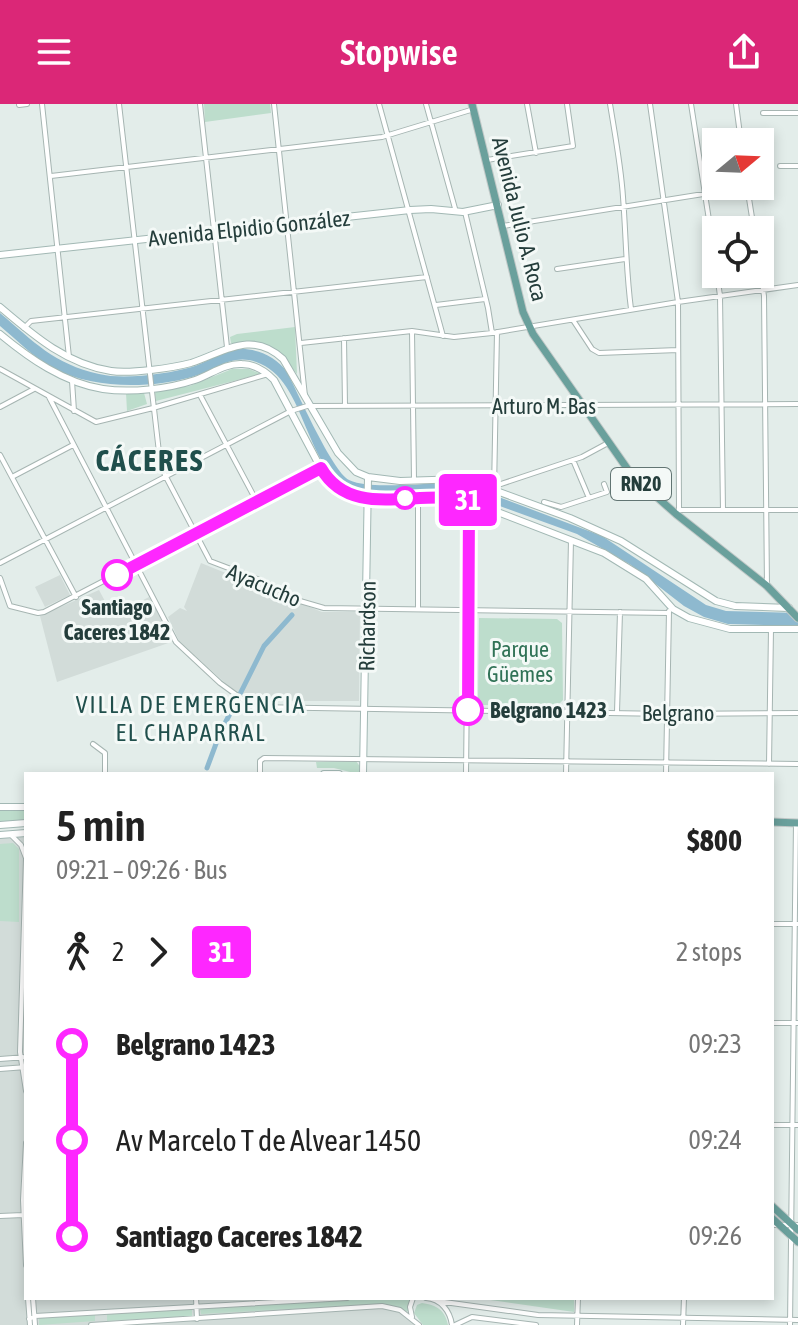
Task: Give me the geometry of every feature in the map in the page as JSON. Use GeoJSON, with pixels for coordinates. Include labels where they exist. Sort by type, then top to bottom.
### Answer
{"type":"FeatureCollection","features":[{"type":"Feature","properties":{"kind":"main road","name":"Avenida Julio A. Roca"},"geometry":{"type":"LineString","coordinates":[[473,107],[529,326],[631,474],[794,608],[798,618]]}},
{"type":"Feature","properties":{"kind":"main road","name":"Avenida Elpidio González"},"geometry":{"type":"LineString","coordinates":[[0,255],[410,210],[465,212],[498,205]]}},
{"type":"Feature","properties":{"kind":"main road"},"geometry":{"type":"LineString","coordinates":[[0,307],[24,328],[70,359],[110,371],[149,370],[190,363],[227,347],[251,345],[271,349],[283,359],[344,461],[368,480],[464,479],[494,488],[613,536],[716,601],[735,606],[794,608]]}},
{"type":"Feature","properties":{"kind":"main road"},"geometry":{"type":"LineString","coordinates":[[0,334],[39,365],[102,389],[189,382],[233,364],[251,365],[268,374],[279,387],[294,410],[321,468],[342,492],[368,496],[452,497],[469,501],[604,553],[646,579],[669,605],[689,618],[725,628],[798,629]]}},
{"type":"Feature","properties":{"kind":"main road","name":"Richardson"},"geometry":{"type":"LineString","coordinates":[[363,772],[368,480]]}},
{"type":"Feature","properties":{"kind":"main road"},"geometry":{"type":"LineString","coordinates":[[0,807],[24,807]]}},
{"type":"Feature","properties":{"kind":"main road"},"geometry":{"type":"LineString","coordinates":[[774,822],[797,823]]}},
{"type":"Feature","properties":{"kind":"main road"},"geometry":{"type":"LineString","coordinates":[[0,825],[24,823]]}},
{"type":"Feature","properties":{"kind":"main road"},"geometry":{"type":"LineString","coordinates":[[0,835],[24,833]]}},
{"type":"Feature","properties":{"kind":"main road"},"geometry":{"type":"LineString","coordinates":[[774,1208],[796,1232]]}},
{"type":"Feature","properties":{"kind":"main road"},"geometry":{"type":"LineString","coordinates":[[776,1225],[796,1232]]}},
{"type":"Feature","properties":{"kind":"street"},"geometry":{"type":"LineString","coordinates":[[19,105],[27,104]]}},
{"type":"Feature","properties":{"kind":"street"},"geometry":{"type":"LineString","coordinates":[[42,104],[70,359]]}},
{"type":"Feature","properties":{"kind":"street","name":"Ayacucho"},"geometry":{"type":"LineString","coordinates":[[119,104],[158,449],[165,475],[213,563],[265,582],[300,601],[324,608],[669,613]]}},
{"type":"Feature","properties":{"kind":"street"},"geometry":{"type":"LineString","coordinates":[[200,104],[227,347]]}},
{"type":"Feature","properties":{"kind":"street"},"geometry":{"type":"LineString","coordinates":[[274,104],[308,403]]}},
{"type":"Feature","properties":{"kind":"street"},"geometry":{"type":"LineString","coordinates":[[379,104],[443,336]]}},
{"type":"Feature","properties":{"kind":"street"},"geometry":{"type":"LineString","coordinates":[[426,104],[456,212]]}},
{"type":"Feature","properties":{"kind":"street"},"geometry":{"type":"LineString","coordinates":[[527,104],[536,153]]}},
{"type":"Feature","properties":{"kind":"street"},"geometry":{"type":"LineString","coordinates":[[487,160],[573,146],[567,104]]}},
{"type":"Feature","properties":{"kind":"street"},"geometry":{"type":"LineString","coordinates":[[610,104],[624,206],[625,259],[631,309]]}},
{"type":"Feature","properties":{"kind":"street"},"geometry":{"type":"LineString","coordinates":[[650,104],[678,302],[677,512],[798,510]]}},
{"type":"Feature","properties":{"kind":"street"},"geometry":{"type":"LineString","coordinates":[[691,104],[702,169]]}},
{"type":"Feature","properties":{"kind":"street"},"geometry":{"type":"LineString","coordinates":[[736,104],[739,128]]}},
{"type":"Feature","properties":{"kind":"street"},"geometry":{"type":"LineString","coordinates":[[51,176],[389,136],[473,107]]}},
{"type":"Feature","properties":{"kind":"street"},"geometry":{"type":"LineString","coordinates":[[763,113],[798,113]]}},
{"type":"Feature","properties":{"kind":"street"},"geometry":{"type":"LineString","coordinates":[[780,166],[798,166]]}},
{"type":"Feature","properties":{"kind":"street"},"geometry":{"type":"LineString","coordinates":[[503,226],[702,194]]}},
{"type":"Feature","properties":{"kind":"street"},"geometry":{"type":"LineString","coordinates":[[465,212],[494,333],[494,488],[573,460],[608,443]]}},
{"type":"Feature","properties":{"kind":"street"},"geometry":{"type":"LineString","coordinates":[[557,269],[625,259]]}},
{"type":"Feature","properties":{"kind":"street"},"geometry":{"type":"LineString","coordinates":[[24,328],[31,321],[427,277]]}},
{"type":"Feature","properties":{"kind":"street"},"geometry":{"type":"LineString","coordinates":[[301,343],[412,331],[443,336],[494,333],[798,285]]}},
{"type":"Feature","properties":{"kind":"street"},"geometry":{"type":"LineString","coordinates":[[719,288],[723,510]]}},
{"type":"Feature","properties":{"kind":"street"},"geometry":{"type":"LineString","coordinates":[[763,290],[767,586]]}},
{"type":"Feature","properties":{"kind":"street"},"geometry":{"type":"LineString","coordinates":[[436,305],[486,299]]}},
{"type":"Feature","properties":{"kind":"street"},"geometry":{"type":"LineString","coordinates":[[572,320],[592,349],[599,353],[678,350]]}},
{"type":"Feature","properties":{"kind":"street"},"geometry":{"type":"LineString","coordinates":[[412,331],[414,480]]}},
{"type":"Feature","properties":{"kind":"street"},"geometry":{"type":"LineString","coordinates":[[344,338],[345,406]]}},
{"type":"Feature","properties":{"kind":"street"},"geometry":{"type":"LineString","coordinates":[[0,369],[96,422],[268,374]]}},
{"type":"Feature","properties":{"kind":"street"},"geometry":{"type":"LineString","coordinates":[[72,378],[74,411]]}},
{"type":"Feature","properties":{"kind":"street"},"geometry":{"type":"LineString","coordinates":[[0,407],[34,389]]}},
{"type":"Feature","properties":{"kind":"street"},"geometry":{"type":"LineString","coordinates":[[200,395],[257,502]]}},
{"type":"Feature","properties":{"kind":"street","name":"Belgrano"},"geometry":{"type":"LineString","coordinates":[[49,397],[176,642],[248,704],[259,708],[798,713]]}},
{"type":"Feature","properties":{"kind":"street","name":"Arturo M. Bas"},"geometry":{"type":"LineString","coordinates":[[0,563],[44,537],[308,403],[345,406],[798,404]]}},
{"type":"Feature","properties":{"kind":"street"},"geometry":{"type":"LineString","coordinates":[[12,477],[74,445]]}},
{"type":"Feature","properties":{"kind":"street"},"geometry":{"type":"LineString","coordinates":[[0,455],[76,597]]}},
{"type":"Feature","properties":{"kind":"street"},"geometry":{"type":"LineString","coordinates":[[573,460],[589,498]]}},
{"type":"Feature","properties":{"kind":"street"},"geometry":{"type":"LineString","coordinates":[[0,578],[8,603],[41,613],[321,468]]}},
{"type":"Feature","properties":{"kind":"street"},"geometry":{"type":"LineString","coordinates":[[544,502],[561,507],[607,492],[604,484]]}},
{"type":"Feature","properties":{"kind":"street"},"geometry":{"type":"LineString","coordinates":[[418,498],[418,609]]}},
{"type":"Feature","properties":{"kind":"street"},"geometry":{"type":"LineString","coordinates":[[466,772],[469,501]]}},
{"type":"Feature","properties":{"kind":"street"},"geometry":{"type":"LineString","coordinates":[[566,772],[571,539]]}},
{"type":"Feature","properties":{"kind":"street"},"geometry":{"type":"LineString","coordinates":[[666,772],[669,605]]}},
{"type":"Feature","properties":{"kind":"street"},"geometry":{"type":"LineString","coordinates":[[617,712],[620,612]]}},
{"type":"Feature","properties":{"kind":"street"},"geometry":{"type":"LineString","coordinates":[[769,764],[771,629]]}},
{"type":"Feature","properties":{"kind":"street"},"geometry":{"type":"LineString","coordinates":[[93,744],[105,753],[105,772]]}},
{"type":"Feature","properties":{"kind":"street"},"geometry":{"type":"LineString","coordinates":[[260,772],[261,759],[798,764]]}},
{"type":"Feature","properties":{"kind":"street"},"geometry":{"type":"LineString","coordinates":[[790,1322],[796,1232],[797,823]]}},
{"type":"Feature","properties":{"kind":"street"},"geometry":{"type":"LineString","coordinates":[[9,834],[21,845],[24,853]]}},
{"type":"Feature","properties":{"kind":"street"},"geometry":{"type":"LineString","coordinates":[[0,1069],[24,1067],[20,1038],[24,918]]}},
{"type":"Feature","properties":{"kind":"street"},"geometry":{"type":"LineString","coordinates":[[774,924],[797,924]]}},
{"type":"Feature","properties":{"kind":"street"},"geometry":{"type":"LineString","coordinates":[[774,1023],[796,1023]]}},
{"type":"Feature","properties":{"kind":"street"},"geometry":{"type":"LineString","coordinates":[[20,1038],[24,1042]]}},
{"type":"Feature","properties":{"kind":"street"},"geometry":{"type":"LineString","coordinates":[[0,1059],[23,1057]]}},
{"type":"Feature","properties":{"kind":"street"},"geometry":{"type":"LineString","coordinates":[[774,1125],[795,1125]]}},
{"type":"Feature","properties":{"kind":"street"},"geometry":{"type":"LineString","coordinates":[[24,1191],[24,1232]]}},
{"type":"Feature","properties":{"kind":"street"},"geometry":{"type":"LineString","coordinates":[[0,1216],[23,1215]]}},
{"type":"Feature","properties":{"kind":"street"},"geometry":{"type":"LineString","coordinates":[[31,1300],[32,1321],[97,1312],[309,1300]]}},
{"type":"Feature","properties":{"kind":"street"},"geometry":{"type":"LineString","coordinates":[[196,1300],[197,1319]]}},
{"type":"Feature","properties":{"kind":"street"},"geometry":{"type":"LineString","coordinates":[[412,1320],[414,1300]]}},
{"type":"Feature","properties":{"kind":"street"},"geometry":{"type":"LineString","coordinates":[[431,1300],[448,1312],[454,1325],[472,1317],[536,1325]]}},
{"type":"Feature","properties":{"kind":"street"},"geometry":{"type":"LineString","coordinates":[[437,1300],[530,1314],[683,1322],[798,1320]]}},
{"type":"Feature","properties":{"kind":"street"},"geometry":{"type":"LineString","coordinates":[[577,1325],[578,1300]]}},
{"type":"Feature","properties":{"kind":"street"},"geometry":{"type":"LineString","coordinates":[[683,1322],[684,1300]]}},
{"type":"Feature","properties":{"kind":"street"},"geometry":{"type":"LineString","coordinates":[[91,1325],[382,1306],[400,1310],[419,1325]]}},
{"type":"Feature","properties":{"kind":"street"},"geometry":{"type":"LineString","coordinates":[[97,1312],[98,1325]]}},
{"type":"Feature","properties":{"kind":"shaded area"},"geometry":{"type":"Polygon","coordinates":[[[201,563],[322,612],[360,612],[359,701],[286,701],[237,693],[224,682],[179,641],[168,617],[180,608],[187,611],[184,607],[201,563]]]}},
{"type":"Feature","properties":{"kind":"shaded area"},"geometry":{"type":"Polygon","coordinates":[[[60,575],[70,595],[45,607],[35,587],[60,575]]]}},
{"type":"Feature","properties":{"kind":"shaded area"},"geometry":{"type":"Polygon","coordinates":[[[99,590],[113,616],[149,597],[174,641],[57,682],[40,616],[99,590]]]}},
{"type":"Feature","properties":{"kind":"shaded area"},"geometry":{"type":"Polygon","coordinates":[[[24,837],[24,1300],[410,1300],[407,1312],[414,1325],[0,1325],[0,838],[24,837]]]}},
{"type":"Feature","properties":{"kind":"green space"},"geometry":{"type":"Polygon","coordinates":[[[204,104],[270,104],[271,113],[205,122],[204,104]]]}},
{"type":"Feature","properties":{"kind":"green space"},"geometry":{"type":"Polygon","coordinates":[[[295,327],[297,374],[284,357],[254,343],[231,343],[230,337],[237,334],[295,327]]]}},
{"type":"Feature","properties":{"kind":"green space"},"geometry":{"type":"Polygon","coordinates":[[[232,369],[249,369],[261,374],[156,401],[155,393],[158,390],[190,386],[232,369]]]}},
{"type":"Feature","properties":{"kind":"green space"},"geometry":{"type":"Polygon","coordinates":[[[126,393],[144,393],[147,404],[127,411],[126,393]]]}},
{"type":"Feature","properties":{"kind":"green space","name":"Parque Güemes"},"geometry":{"type":"Polygon","coordinates":[[[479,618],[557,619],[562,623],[563,700],[557,706],[483,705],[478,699],[479,618]]]}},
{"type":"Feature","properties":{"kind":"green space"},"geometry":{"type":"Polygon","coordinates":[[[356,761],[361,768],[359,772],[350,772],[317,768],[316,762],[356,761]]]}},
{"type":"Feature","properties":{"kind":"green space"},"geometry":{"type":"Polygon","coordinates":[[[0,807],[24,807],[24,823],[0,825],[0,807]]]}},
{"type":"Feature","properties":{"kind":"green space"},"geometry":{"type":"Polygon","coordinates":[[[13,843],[19,849],[19,922],[0,921],[0,844],[13,843]]]}},
{"type":"Feature","properties":{"kind":"green space"},"geometry":{"type":"Polygon","coordinates":[[[334,1300],[412,1300],[409,1312],[381,1304],[201,1314],[200,1308],[334,1300]]]}},
{"type":"Feature","properties":{"kind":"green space"},"geometry":{"type":"Polygon","coordinates":[[[490,1300],[574,1300],[574,1312],[490,1300]]]}},
{"type":"Feature","properties":{"kind":"green space"},"geometry":{"type":"Polygon","coordinates":[[[422,1303],[440,1309],[448,1325],[423,1325],[414,1313],[417,1305],[422,1303]]]}},
{"type":"Feature","properties":{"kind":"green space"},"geometry":{"type":"Polygon","coordinates":[[[192,1309],[192,1316],[107,1321],[107,1314],[192,1309]]]}},
{"type":"Feature","properties":{"kind":"green space"},"geometry":{"type":"Polygon","coordinates":[[[95,1315],[95,1321],[39,1325],[39,1318],[95,1315]]]}},
{"type":"Feature","properties":{"kind":"water"},"geometry":{"type":"Polygon","coordinates":[[[0,313],[57,358],[83,370],[109,376],[182,370],[232,350],[247,349],[262,353],[287,372],[325,447],[349,480],[376,485],[467,485],[602,536],[706,605],[726,611],[798,613],[798,626],[728,624],[704,617],[684,606],[631,565],[577,534],[464,493],[363,495],[344,486],[329,472],[289,392],[277,375],[261,364],[233,361],[192,377],[157,384],[121,385],[85,380],[53,368],[32,354],[0,326],[0,313]]]}},
{"type":"Feature","properties":{"kind":"waterway"},"geometry":{"type":"LineString","coordinates":[[239,696],[264,646],[292,615]]}},
{"type":"Feature","properties":{"kind":"waterway"},"geometry":{"type":"LineString","coordinates":[[207,768],[238,698]]}},
{"type":"Feature","properties":{"kind":"bus line","name":"31"},"geometry":{"type":"LineString","coordinates":[[117,575],[321,468],[336,487],[355,497],[458,497],[469,501],[468,710]]}},
{"type":"Feature","properties":{"kind":"place","name":"Santiago Caceres 1842"},"geometry":{"type":"Point","coordinates":[117,575]}},
{"type":"Feature","properties":{"kind":"place","name":"Belgrano 1423"},"geometry":{"type":"Point","coordinates":[468,710]}},
{"type":"Feature","properties":{"kind":"district","name":"CÁCERES"},"geometry":{"type":"Point","coordinates":[150,461]}},
{"type":"Feature","properties":{"kind":"district","name":"VILLA DE EMERGENCIA EL CHAPARRAL"},"geometry":{"type":"Point","coordinates":[191,719]}}]}
